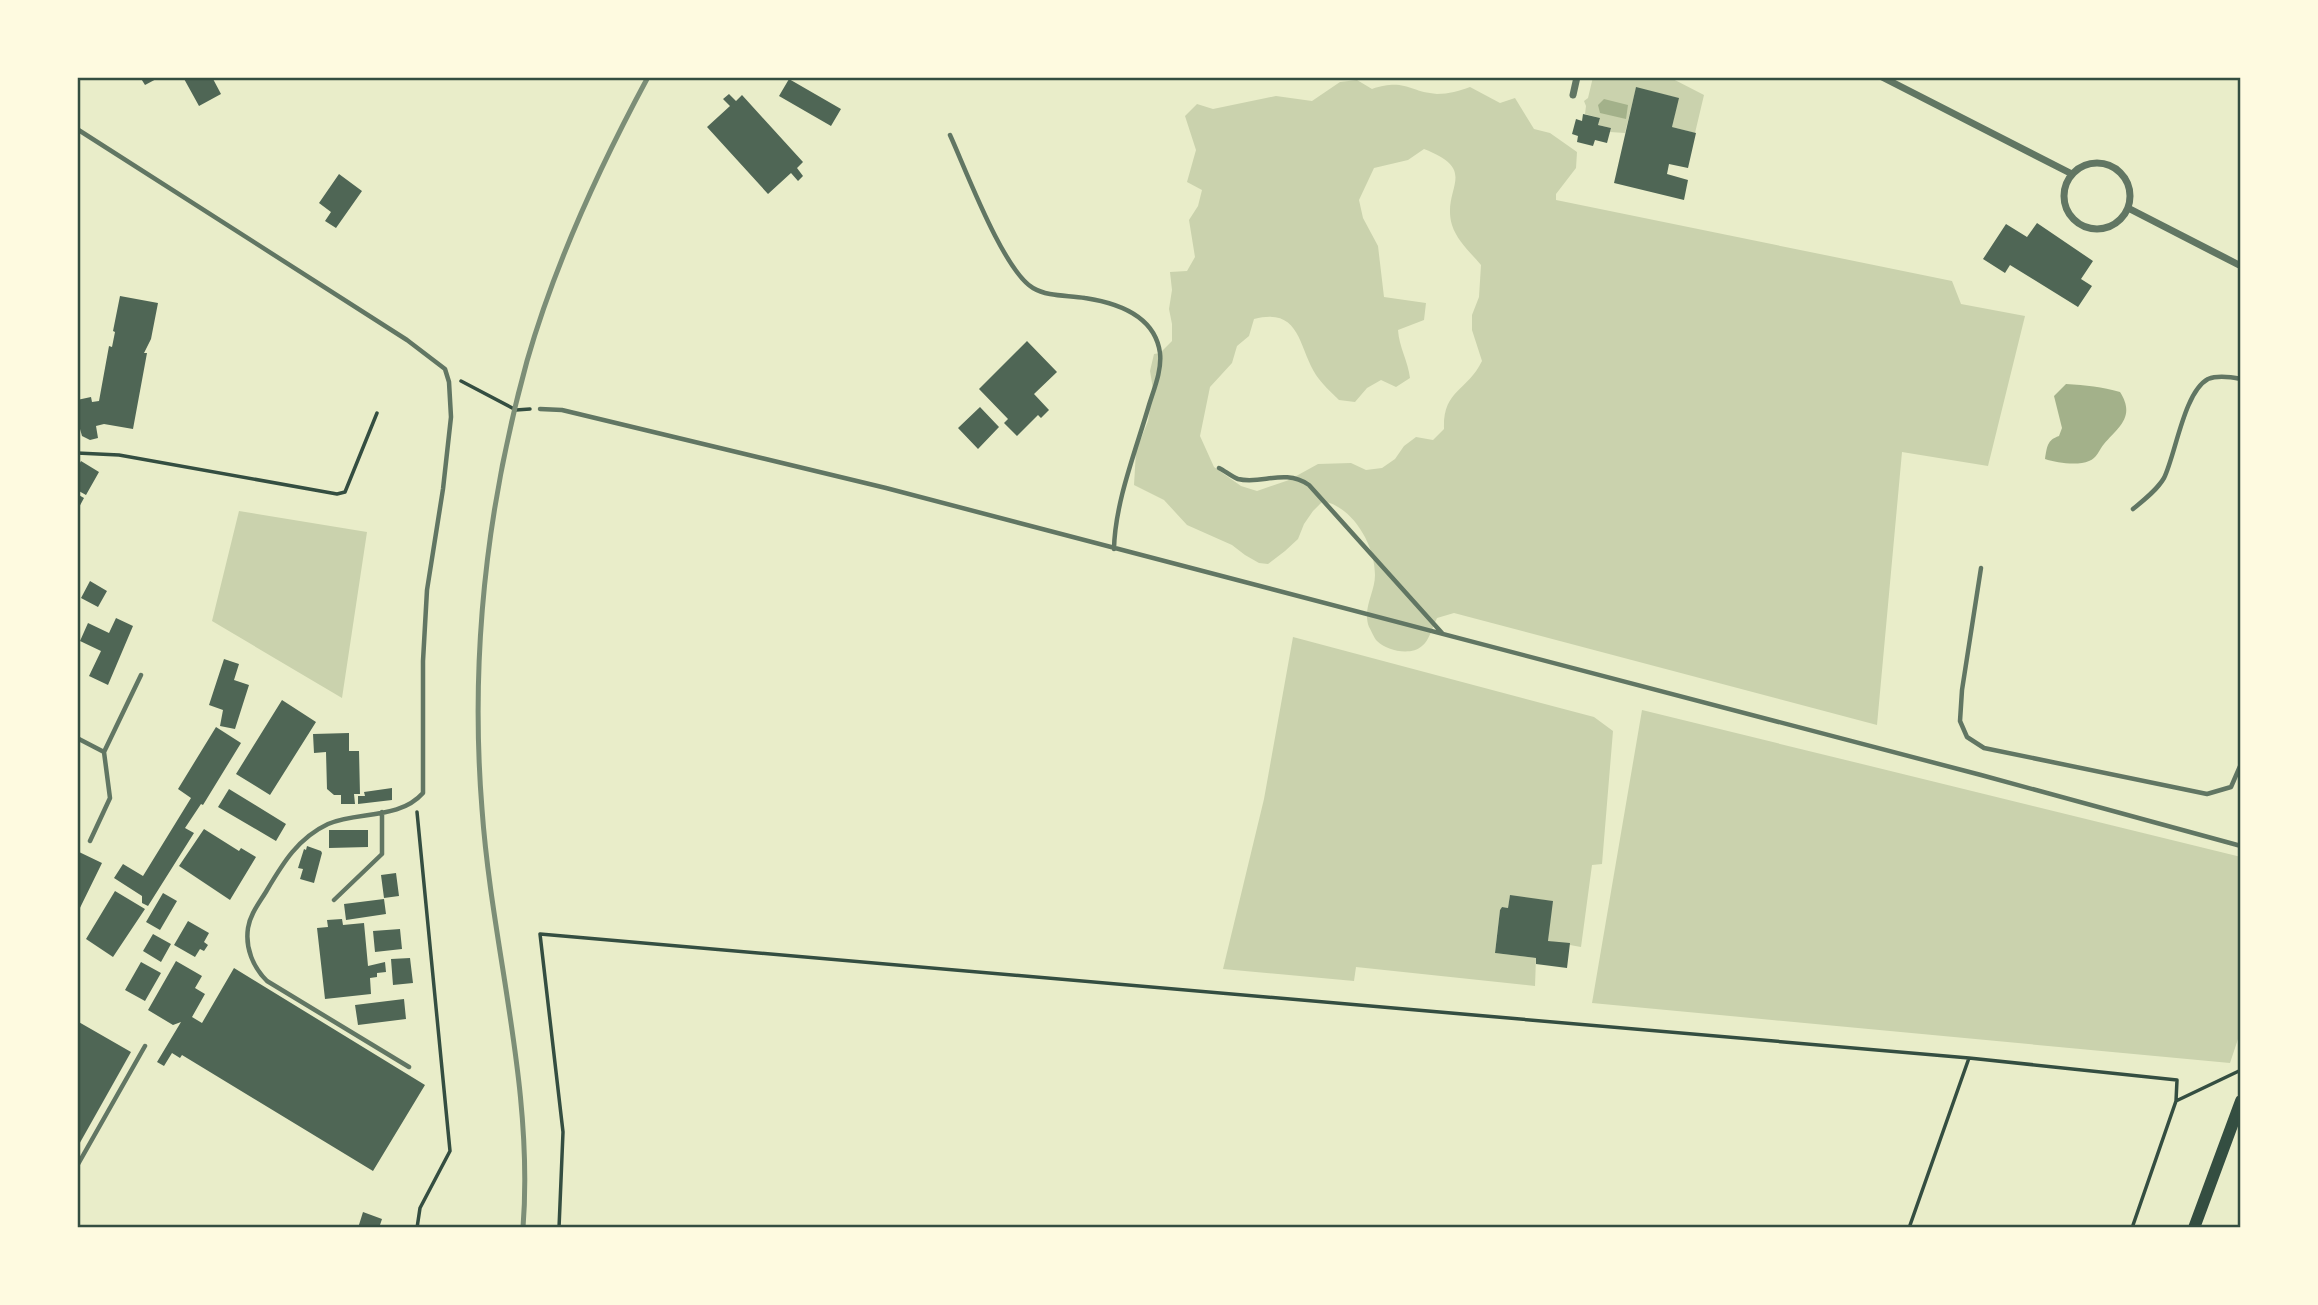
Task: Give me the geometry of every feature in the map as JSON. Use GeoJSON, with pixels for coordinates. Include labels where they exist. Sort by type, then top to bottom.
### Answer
{"type":"FeatureCollection","features":[{"type":"Feature","properties":{"kind":"main road"},"geometry":{"type":"LineString","coordinates":[[2194,1228],[2241,1101]]}},
{"type":"Feature","properties":{"kind":"street"},"geometry":{"type":"LineString","coordinates":[[1573,95],[1577,77]]}},
{"type":"Feature","properties":{"kind":"street"},"geometry":{"type":"LineString","coordinates":[[1882,77],[2072,174]]}},
{"type":"Feature","properties":{"kind":"street"},"geometry":{"type":"LineString","coordinates":[[2100,163],[2119,172],[2125,180],[2129,190],[2128,208],[2122,219],[2104,229],[2083,227],[2074,221],[2064,204],[2064,193],[2072,174],[2090,164],[2100,163]]}},
{"type":"Feature","properties":{"kind":"street"},"geometry":{"type":"LineString","coordinates":[[2128,208],[2241,266]]}},
{"type":"Feature","properties":{"kind":"lane"},"geometry":{"type":"LineString","coordinates":[[77,129],[407,340],[445,369],[449,382],[451,417],[427,590],[423,661],[423,793],[416,800],[396,810],[343,819],[321,828],[302,841],[283,864],[251,916],[247,942],[256,967],[267,981],[409,1068]]}},
{"type":"Feature","properties":{"kind":"lane"},"geometry":{"type":"LineString","coordinates":[[950,135],[1000,247],[1033,288],[1131,310],[1157,338],[1160,365],[1119,512],[1114,549]]}},
{"type":"Feature","properties":{"kind":"lane"},"geometry":{"type":"LineString","coordinates":[[2133,509],[2163,479],[2190,401],[2198,390],[2208,379],[2241,379]]}},
{"type":"Feature","properties":{"kind":"lane"},"geometry":{"type":"LineString","coordinates":[[540,409],[562,411],[886,488],[2241,846]]}},
{"type":"Feature","properties":{"kind":"lane"},"geometry":{"type":"LineString","coordinates":[[1219,468],[1238,479],[1284,477],[1302,480],[1309,485],[1443,634]]}},
{"type":"Feature","properties":{"kind":"lane"},"geometry":{"type":"LineString","coordinates":[[1981,568],[1962,690],[1960,722],[1967,737],[1984,748],[2207,794],[2231,787],[2241,764]]}},
{"type":"Feature","properties":{"kind":"lane"},"geometry":{"type":"LineString","coordinates":[[90,841],[110,798],[104,752],[141,675]]}},
{"type":"Feature","properties":{"kind":"lane"},"geometry":{"type":"LineString","coordinates":[[77,738],[104,752]]}},
{"type":"Feature","properties":{"kind":"lane"},"geometry":{"type":"LineString","coordinates":[[334,900],[382,854],[382,812]]}},
{"type":"Feature","properties":{"kind":"lane"},"geometry":{"type":"LineString","coordinates":[[77,1166],[145,1046]]}},
{"type":"Feature","properties":{"kind":"path"},"geometry":{"type":"LineString","coordinates":[[471,388],[516,410],[540,409]]}},
{"type":"Feature","properties":{"kind":"path"},"geometry":{"type":"LineString","coordinates":[[77,453],[119,455],[337,494],[345,492],[377,413]]}},
{"type":"Feature","properties":{"kind":"path"},"geometry":{"type":"LineString","coordinates":[[416,800],[450,1151],[420,1208],[417,1228]]}},
{"type":"Feature","properties":{"kind":"path"},"geometry":{"type":"LineString","coordinates":[[559,1228],[563,1132],[540,934],[1969,1058],[2177,1080],[2176,1101],[2132,1228]]}},
{"type":"Feature","properties":{"kind":"path"},"geometry":{"type":"LineString","coordinates":[[1909,1228],[1969,1058]]}},
{"type":"Feature","properties":{"kind":"path"},"geometry":{"type":"LineString","coordinates":[[2176,1101],[2241,1070]]}},
{"type":"Feature","properties":{"kind":"shaded area"},"geometry":{"type":"Polygon","coordinates":[[[1593,77],[1669,77],[1704,95],[1695,133],[1672,127],[1678,98],[1636,88],[1625,133],[1610,132],[1611,128],[1598,125],[1600,118],[1585,114],[1584,101],[1588,98],[1593,77]]]}},
{"type":"Feature","properties":{"kind":"shaded area"},"geometry":{"type":"Polygon","coordinates":[[[1357,80],[1372,89],[1400,85],[1437,94],[1470,87],[1500,103],[1515,98],[1534,129],[1550,133],[1577,152],[1576,168],[1556,194],[1556,200],[1952,281],[1961,304],[2025,316],[1988,466],[1902,452],[1877,725],[1454,613],[1437,618],[1422,646],[1412,651],[1393,650],[1377,641],[1369,627],[1367,613],[1375,575],[1374,563],[1360,529],[1344,511],[1323,501],[1304,524],[1298,539],[1268,564],[1259,563],[1232,545],[1187,525],[1164,500],[1134,485],[1136,451],[1148,421],[1153,389],[1150,371],[1154,354],[1160,353],[1172,341],[1170,272],[1187,271],[1195,257],[1189,220],[1198,206],[1202,190],[1187,182],[1196,150],[1185,116],[1197,104],[1213,109],[1276,96],[1312,101],[1340,82],[1357,80]],[[1424,149],[1408,160],[1374,168],[1359,200],[1363,218],[1378,246],[1384,297],[1426,303],[1424,320],[1398,330],[1410,378],[1396,387],[1381,380],[1367,388],[1355,402],[1339,400],[1316,375],[1290,324],[1269,317],[1254,319],[1249,336],[1237,346],[1232,363],[1210,387],[1200,436],[1214,467],[1241,486],[1257,491],[1289,480],[1318,464],[1351,463],[1366,470],[1382,468],[1395,459],[1404,446],[1416,437],[1433,440],[1444,429],[1447,406],[1482,361],[1472,330],[1472,315],[1479,297],[1481,265],[1454,231],[1450,212],[1455,173],[1451,165],[1424,149]]]}},
{"type":"Feature","properties":{"kind":"shaded area"},"geometry":{"type":"Polygon","coordinates":[[[1604,99],[1628,105],[1626,119],[1600,113],[1598,105],[1604,99]]]}},
{"type":"Feature","properties":{"kind":"shaded area"},"geometry":{"type":"Polygon","coordinates":[[[2066,384],[2094,386],[2120,392],[2126,408],[2126,415],[2119,427],[2096,456],[2084,463],[2045,459],[2048,444],[2059,436],[2062,428],[2054,396],[2066,384]]]}},
{"type":"Feature","properties":{"kind":"shaded area"},"geometry":{"type":"Polygon","coordinates":[[[239,511],[367,532],[342,698],[212,621],[239,511]]]}},
{"type":"Feature","properties":{"kind":"shaded area"},"geometry":{"type":"Polygon","coordinates":[[[1293,637],[1594,717],[1613,731],[1602,864],[1592,865],[1581,947],[1548,941],[1552,901],[1510,896],[1508,908],[1502,907],[1500,910],[1495,953],[1536,958],[1535,986],[1356,967],[1354,981],[1223,969],[1264,799],[1293,637]]]}},
{"type":"Feature","properties":{"kind":"shaded area"},"geometry":{"type":"Polygon","coordinates":[[[1642,710],[2241,857],[2241,1030],[2230,1063],[1592,1003],[1642,710]]]}},
{"type":"Feature","properties":{"kind":"building"},"geometry":{"type":"Polygon","coordinates":[[[140,77],[160,77],[145,85],[140,77]]]}},
{"type":"Feature","properties":{"kind":"building"},"geometry":{"type":"Polygon","coordinates":[[[183,77],[212,77],[221,94],[199,106],[183,77]]]}},
{"type":"Feature","properties":{"kind":"building"},"geometry":{"type":"Polygon","coordinates":[[[789,79],[841,109],[831,126],[779,96],[789,79]]]}},
{"type":"Feature","properties":{"kind":"building"},"geometry":{"type":"Polygon","coordinates":[[[1636,87],[1679,98],[1672,127],[1696,133],[1688,168],[1669,164],[1667,174],[1688,180],[1684,200],[1614,183],[1636,87]]]}},
{"type":"Feature","properties":{"kind":"building"},"geometry":{"type":"Polygon","coordinates":[[[729,94],[736,101],[742,95],[803,162],[797,168],[803,176],[798,181],[791,173],[768,194],[707,127],[730,106],[723,99],[729,94]]]}},
{"type":"Feature","properties":{"kind":"building"},"geometry":{"type":"Polygon","coordinates":[[[1583,114],[1600,118],[1598,125],[1611,128],[1607,143],[1595,140],[1593,146],[1577,142],[1578,136],[1572,134],[1576,119],[1582,121],[1583,114]]]}},
{"type":"Feature","properties":{"kind":"building"},"geometry":{"type":"Polygon","coordinates":[[[339,174],[362,191],[336,228],[325,221],[331,212],[319,203],[339,174]]]}},
{"type":"Feature","properties":{"kind":"building"},"geometry":{"type":"Polygon","coordinates":[[[2037,223],[2093,261],[2081,279],[2092,286],[2078,307],[2010,265],[2005,273],[1983,259],[2006,224],[2027,237],[2037,223]]]}},
{"type":"Feature","properties":{"kind":"building"},"geometry":{"type":"Polygon","coordinates":[[[120,296],[158,303],[151,339],[144,353],[147,353],[133,429],[104,424],[96,426],[98,438],[90,440],[82,436],[80,429],[77,430],[77,400],[91,397],[92,402],[99,401],[109,346],[112,347],[115,332],[113,331],[120,296]]]}},
{"type":"Feature","properties":{"kind":"building"},"geometry":{"type":"Polygon","coordinates":[[[1027,341],[1057,372],[1034,394],[1049,410],[1041,418],[1038,415],[1017,436],[1004,423],[1008,419],[979,389],[1027,341]]]}},
{"type":"Feature","properties":{"kind":"building"},"geometry":{"type":"Polygon","coordinates":[[[980,407],[999,427],[978,449],[958,428],[980,407]]]}},
{"type":"Feature","properties":{"kind":"building"},"geometry":{"type":"Polygon","coordinates":[[[81,461],[99,472],[86,495],[77,490],[77,468],[81,461]]]}},
{"type":"Feature","properties":{"kind":"building"},"geometry":{"type":"Polygon","coordinates":[[[77,494],[84,498],[77,511],[77,494]]]}},
{"type":"Feature","properties":{"kind":"building"},"geometry":{"type":"Polygon","coordinates":[[[90,581],[107,591],[98,607],[81,598],[90,581]]]}},
{"type":"Feature","properties":{"kind":"building"},"geometry":{"type":"Polygon","coordinates":[[[116,618],[133,626],[108,685],[89,676],[101,651],[80,641],[88,623],[109,633],[116,618]]]}},
{"type":"Feature","properties":{"kind":"building"},"geometry":{"type":"Polygon","coordinates":[[[224,659],[239,664],[234,680],[249,685],[235,729],[220,726],[223,710],[209,705],[224,659]]]}},
{"type":"Feature","properties":{"kind":"building"},"geometry":{"type":"Polygon","coordinates":[[[282,700],[316,722],[270,795],[236,774],[282,700]]]}},
{"type":"Feature","properties":{"kind":"building"},"geometry":{"type":"Polygon","coordinates":[[[216,727],[241,743],[203,805],[201,804],[185,828],[194,833],[148,906],[142,903],[142,896],[114,878],[123,864],[143,876],[191,798],[178,789],[216,727]]]}},
{"type":"Feature","properties":{"kind":"building"},"geometry":{"type":"Polygon","coordinates":[[[349,733],[349,751],[359,751],[360,794],[354,794],[355,804],[341,804],[341,795],[334,795],[327,789],[326,752],[314,753],[313,734],[349,733]]]}},
{"type":"Feature","properties":{"kind":"building"},"geometry":{"type":"Polygon","coordinates":[[[392,788],[392,800],[358,804],[358,796],[365,796],[364,792],[392,788]]]}},
{"type":"Feature","properties":{"kind":"building"},"geometry":{"type":"Polygon","coordinates":[[[229,789],[286,824],[276,841],[218,807],[229,789]]]}},
{"type":"Feature","properties":{"kind":"building"},"geometry":{"type":"Polygon","coordinates":[[[204,829],[239,851],[241,848],[256,857],[230,900],[179,866],[204,829]]]}},
{"type":"Feature","properties":{"kind":"building"},"geometry":{"type":"Polygon","coordinates":[[[329,830],[368,830],[368,847],[329,848],[329,830]]]}},
{"type":"Feature","properties":{"kind":"building"},"geometry":{"type":"Polygon","coordinates":[[[307,846],[322,853],[314,883],[300,879],[303,869],[298,868],[307,846]]]}},
{"type":"Feature","properties":{"kind":"building"},"geometry":{"type":"Polygon","coordinates":[[[77,851],[102,863],[77,914],[77,851]]]}},
{"type":"Feature","properties":{"kind":"building"},"geometry":{"type":"Polygon","coordinates":[[[396,873],[399,896],[384,898],[381,875],[396,873]]]}},
{"type":"Feature","properties":{"kind":"building"},"geometry":{"type":"Polygon","coordinates":[[[115,891],[145,909],[113,957],[86,939],[115,891]]]}},
{"type":"Feature","properties":{"kind":"building"},"geometry":{"type":"Polygon","coordinates":[[[163,893],[177,901],[160,930],[146,922],[163,893]]]}},
{"type":"Feature","properties":{"kind":"building"},"geometry":{"type":"Polygon","coordinates":[[[1510,895],[1553,901],[1548,941],[1570,943],[1567,968],[1536,964],[1536,958],[1495,953],[1500,910],[1502,907],[1508,908],[1510,895]]]}},
{"type":"Feature","properties":{"kind":"building"},"geometry":{"type":"Polygon","coordinates":[[[384,899],[386,914],[346,920],[344,904],[384,899]]]}},
{"type":"Feature","properties":{"kind":"building"},"geometry":{"type":"Polygon","coordinates":[[[342,919],[343,925],[364,923],[368,966],[385,962],[386,972],[377,973],[377,977],[370,978],[371,994],[325,999],[317,928],[328,927],[327,920],[342,919]]]}},
{"type":"Feature","properties":{"kind":"building"},"geometry":{"type":"Polygon","coordinates":[[[188,921],[209,933],[204,942],[208,945],[204,951],[200,949],[195,957],[174,945],[188,921]]]}},
{"type":"Feature","properties":{"kind":"building"},"geometry":{"type":"Polygon","coordinates":[[[400,929],[402,949],[375,952],[373,931],[400,929]]]}},
{"type":"Feature","properties":{"kind":"building"},"geometry":{"type":"Polygon","coordinates":[[[153,934],[171,944],[161,962],[143,951],[153,934]]]}},
{"type":"Feature","properties":{"kind":"building"},"geometry":{"type":"Polygon","coordinates":[[[410,958],[413,983],[393,985],[391,959],[410,958]]]}},
{"type":"Feature","properties":{"kind":"building"},"geometry":{"type":"Polygon","coordinates":[[[176,961],[202,976],[195,988],[205,994],[192,1017],[202,1023],[234,968],[425,1085],[373,1171],[182,1055],[180,1058],[172,1053],[164,1066],[157,1062],[181,1022],[173,1025],[148,1010],[176,961]]]}},
{"type":"Feature","properties":{"kind":"building"},"geometry":{"type":"Polygon","coordinates":[[[141,962],[161,973],[145,1001],[125,990],[141,962]]]}},
{"type":"Feature","properties":{"kind":"building"},"geometry":{"type":"Polygon","coordinates":[[[404,999],[406,1019],[358,1025],[355,1005],[404,999]]]}},
{"type":"Feature","properties":{"kind":"building"},"geometry":{"type":"Polygon","coordinates":[[[77,1021],[131,1052],[77,1148],[77,1021]]]}},
{"type":"Feature","properties":{"kind":"building"},"geometry":{"type":"Polygon","coordinates":[[[363,1212],[382,1219],[379,1228],[358,1228],[363,1212]]]}},
{"type":"Feature","properties":{"kind":"railway"},"geometry":{"type":"LineString","coordinates":[[523,1228],[523,1122],[482,809],[478,696],[485,583],[501,471],[538,324],[580,216],[648,77]]}}]}
